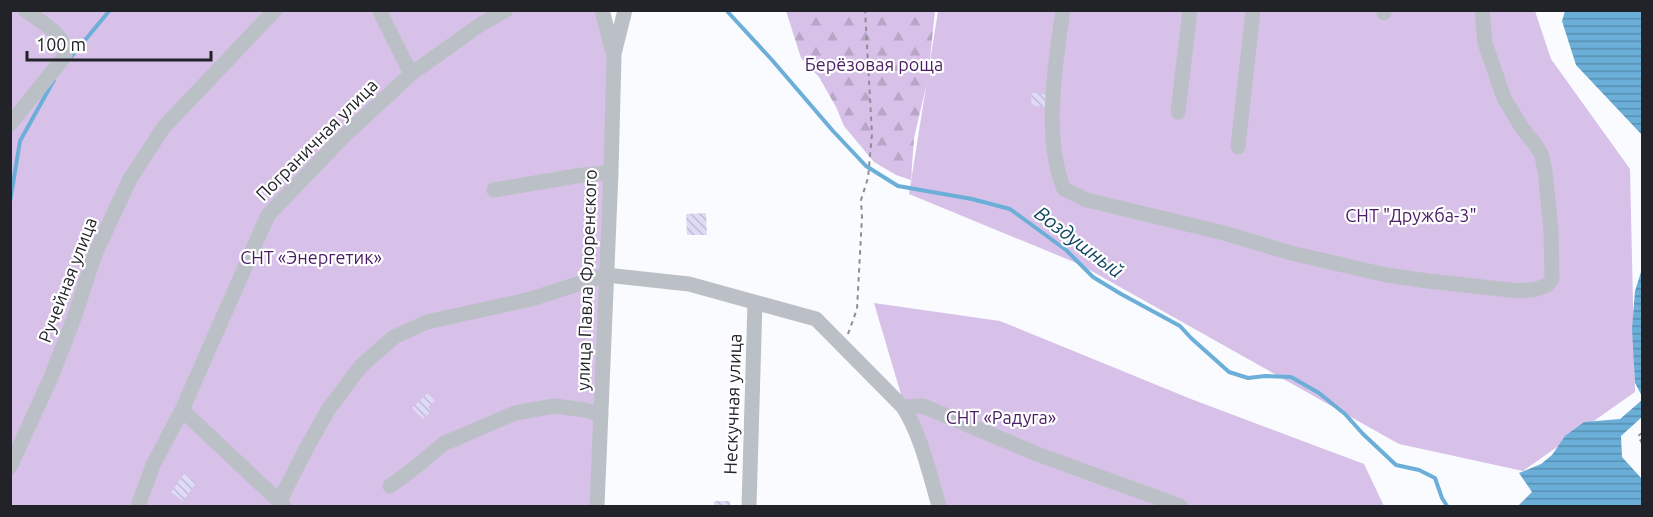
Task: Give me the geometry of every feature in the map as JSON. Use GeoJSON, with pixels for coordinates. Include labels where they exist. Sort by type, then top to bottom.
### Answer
{"type":"FeatureCollection","features":[{"type":"Feature","properties":{"kind":"street"},"geometry":{"type":"LineString","coordinates":[[10,124],[65,56],[66,48],[60,38],[25,10]]}},
{"type":"Feature","properties":{"kind":"street","name":"Ручейная улица"},"geometry":{"type":"LineString","coordinates":[[10,467],[52,375],[95,254],[130,180],[163,128],[275,10]]}},
{"type":"Feature","properties":{"kind":"street"},"geometry":{"type":"LineString","coordinates":[[380,10],[411,74]]}},
{"type":"Feature","properties":{"kind":"street","name":"Пограничная улица"},"geometry":{"type":"LineString","coordinates":[[138,507],[153,465],[182,410],[268,215],[344,136],[477,17],[506,10]]}},
{"type":"Feature","properties":{"kind":"street","name":"улица Павла Флоренского"},"geometry":{"type":"LineString","coordinates":[[602,10],[614,56]]}},
{"type":"Feature","properties":{"kind":"street","name":"улица Павла Флоренского"},"geometry":{"type":"LineString","coordinates":[[597,507],[614,56],[625,10]]}},
{"type":"Feature","properties":{"kind":"street"},"geometry":{"type":"LineString","coordinates":[[1063,10],[1053,110],[1054,153],[1064,189],[1087,200],[1386,275],[1519,291],[1537,289],[1547,285],[1552,279],[1551,229],[1545,171],[1542,156],[1521,128],[1500,89],[1485,43],[1482,10]]}},
{"type":"Feature","properties":{"kind":"street"},"geometry":{"type":"LineString","coordinates":[[1178,112],[1190,10]]}},
{"type":"Feature","properties":{"kind":"street"},"geometry":{"type":"LineString","coordinates":[[1238,147],[1253,10]]}},
{"type":"Feature","properties":{"kind":"street"},"geometry":{"type":"LineString","coordinates":[[494,190],[611,172]]}},
{"type":"Feature","properties":{"kind":"street"},"geometry":{"type":"LineString","coordinates":[[182,410],[282,504],[306,449],[328,410],[361,366],[394,337],[427,322],[531,299],[606,275],[689,284],[816,318],[909,415],[939,507]]}},
{"type":"Feature","properties":{"kind":"street","name":"Нескучная улица"},"geometry":{"type":"LineString","coordinates":[[750,507],[755,302]]}},
{"type":"Feature","properties":{"kind":"street"},"geometry":{"type":"LineString","coordinates":[[390,486],[443,444],[515,413],[554,406],[585,410],[601,415]]}},
{"type":"Feature","properties":{"kind":"street"},"geometry":{"type":"LineString","coordinates":[[903,407],[923,406],[1037,454],[1180,507]]}},
{"type":"Feature","properties":{"kind":"path"},"geometry":{"type":"LineString","coordinates":[[839,342],[848,334],[856,309],[861,200],[869,167],[872,126],[865,10]]}},
{"type":"Feature","properties":{"kind":"path"},"geometry":{"type":"LineString","coordinates":[[1642,433],[1638,436],[1642,442]]}},
{"type":"Feature","properties":{"kind":"green space","name":"СНТ «Энергетик»"},"geometry":{"type":"Polygon","coordinates":[[[10,11],[599,11],[611,62],[598,506],[11,506],[10,11]]]}},
{"type":"Feature","properties":{"kind":"green space","name":"Берёзовая роща"},"geometry":{"type":"Polygon","coordinates":[[[786,11],[935,11],[928,78],[914,138],[911,180],[896,175],[874,162],[844,126],[819,77],[801,58],[786,11]]]}},
{"type":"Feature","properties":{"kind":"green space","name":"СНТ \"Дружба-3\""},"geometry":{"type":"Polygon","coordinates":[[[938,11],[1535,11],[1551,59],[1630,169],[1635,392],[1523,471],[1399,444],[1079,264],[909,194],[938,11]]]}},
{"type":"Feature","properties":{"kind":"green space","name":"СНТ «Радуга»"},"geometry":{"type":"Polygon","coordinates":[[[874,303],[1000,321],[1191,399],[1364,464],[1384,506],[934,506],[874,303]]]}},
{"type":"Feature","properties":{"kind":"water"},"geometry":{"type":"Polygon","coordinates":[[[1565,11],[1642,11],[1642,135],[1576,65],[1562,21],[1565,11]]]}},
{"type":"Feature","properties":{"kind":"water"},"geometry":{"type":"Polygon","coordinates":[[[1642,269],[1642,396],[1635,383],[1632,329],[1635,291],[1642,269]]]}},
{"type":"Feature","properties":{"kind":"water"},"geometry":{"type":"Polygon","coordinates":[[[1642,400],[1642,417],[1621,436],[1622,457],[1642,479],[1642,506],[1518,506],[1532,492],[1519,473],[1541,464],[1552,455],[1565,436],[1584,422],[1620,419],[1642,400]]]}},
{"type":"Feature","properties":{"kind":"building"},"geometry":{"type":"Polygon","coordinates":[[[1032,93],[1049,95],[1048,107],[1031,105],[1032,93]]]}},
{"type":"Feature","properties":{"kind":"building"},"geometry":{"type":"Polygon","coordinates":[[[706,213],[707,235],[687,235],[686,214],[706,213]]]}},
{"type":"Feature","properties":{"kind":"building"},"geometry":{"type":"Polygon","coordinates":[[[428,393],[435,401],[428,407],[431,411],[423,419],[412,408],[428,393]]]}},
{"type":"Feature","properties":{"kind":"building"},"geometry":{"type":"Polygon","coordinates":[[[184,474],[196,483],[183,501],[171,492],[184,474]]]}},
{"type":"Feature","properties":{"kind":"building"},"geometry":{"type":"Polygon","coordinates":[[[714,501],[730,501],[730,506],[714,506],[714,501]]]}},
{"type":"Feature","properties":{"kind":"waterway"},"geometry":{"type":"LineString","coordinates":[[71,57],[110,10]]}},
{"type":"Feature","properties":{"kind":"waterway","name":"Воздушный"},"geometry":{"type":"LineString","coordinates":[[726,10],[866,166],[898,186],[972,199],[1010,209],[1066,250],[1093,277],[1180,326],[1229,372],[1248,378],[1291,377],[1319,393],[1345,414],[1396,465],[1419,470],[1435,478],[1447,506]]}},
{"type":"Feature","properties":{"kind":"waterway"},"geometry":{"type":"LineString","coordinates":[[10,202],[20,141],[54,80]]}}]}
